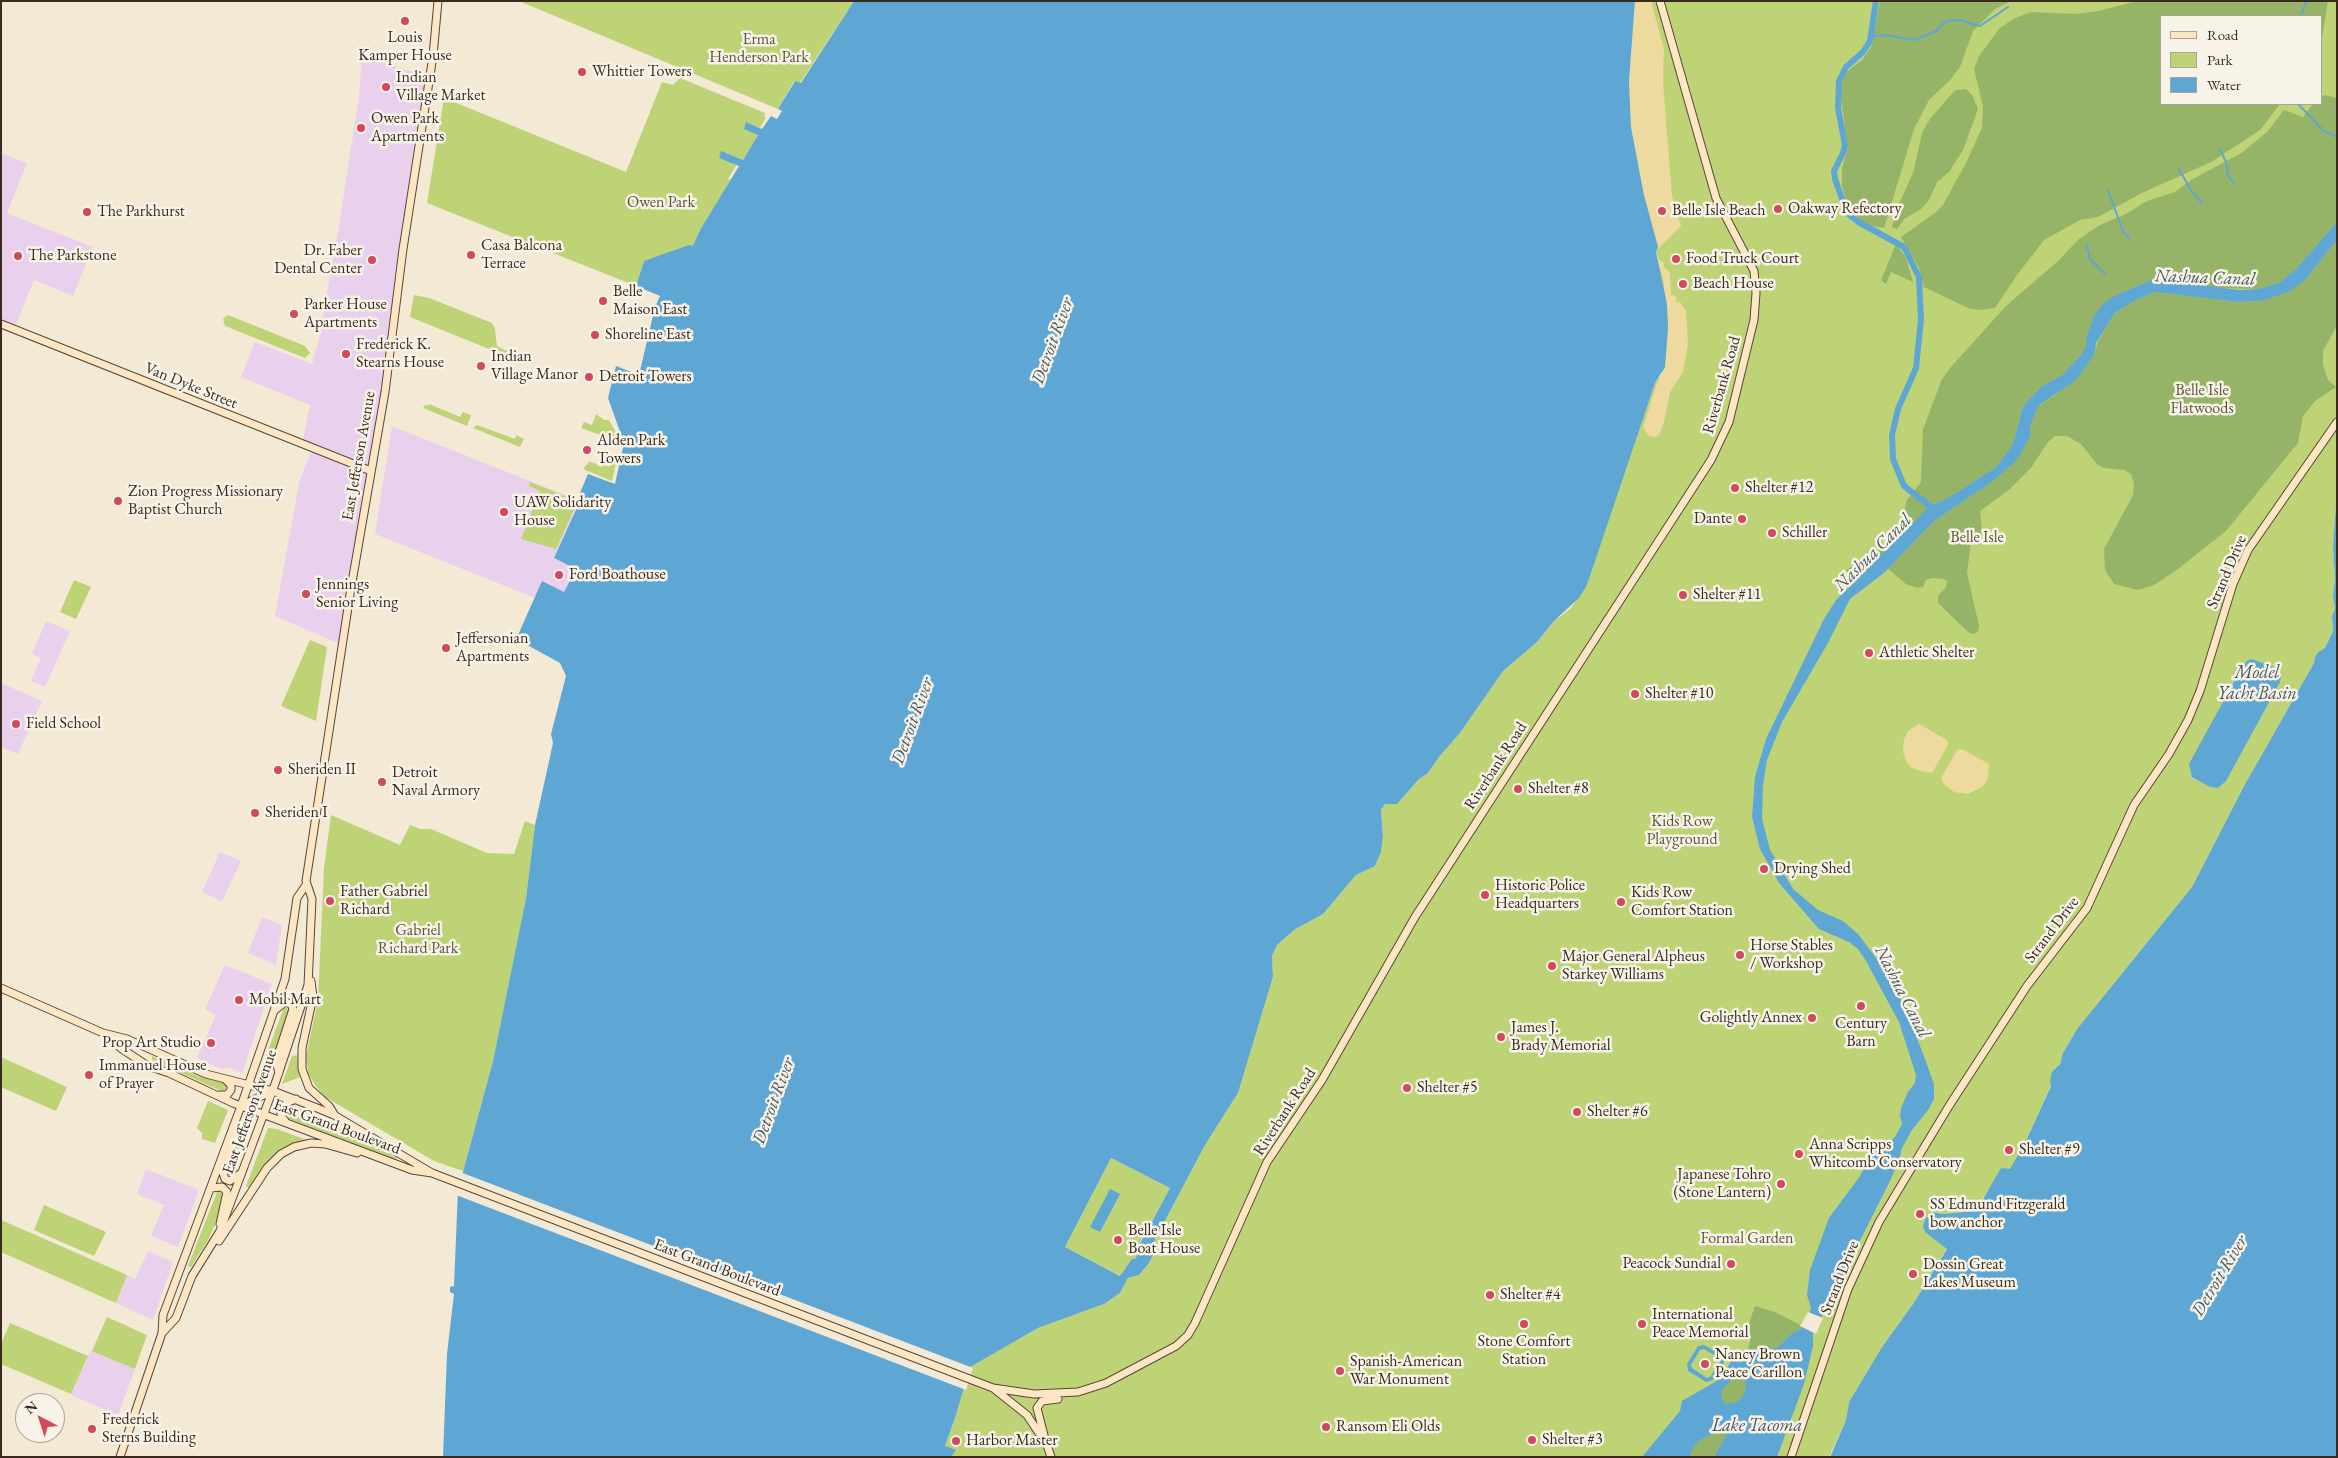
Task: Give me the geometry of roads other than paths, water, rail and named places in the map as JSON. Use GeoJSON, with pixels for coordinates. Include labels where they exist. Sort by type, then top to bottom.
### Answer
{"type":"FeatureCollection","features":[{"type":"Feature","properties":{"kind":"street","name":"East Jefferson Avenue"},"geometry":{"type":"LineString","coordinates":[[120,1457],[162,1333],[163,1315],[275,1011],[285,979],[297,898],[306,885],[351,588],[385,392],[403,249],[432,64],[438,1]]}},
{"type":"Feature","properties":{"kind":"street","name":"Riverbank Road"},"geometry":{"type":"LineString","coordinates":[[991,1387],[1045,1395],[1078,1392],[1097,1387],[1174,1347],[1188,1335],[1221,1268],[1267,1162],[1322,1080],[1418,911],[1687,499],[1723,437],[1739,387],[1754,320],[1756,292],[1754,271],[1716,198],[1660,1]]}},
{"type":"Feature","properties":{"kind":"street","name":"Van Dyke Street"},"geometry":{"type":"LineString","coordinates":[[1,324],[371,471]]}},
{"type":"Feature","properties":{"kind":"street","name":"Strand Drive"},"geometry":{"type":"LineString","coordinates":[[1790,1457],[1848,1289],[1879,1222],[1948,1106],[2027,986],[2087,908],[2134,805],[2169,754],[2188,720],[2200,691],[2228,598],[2248,550],[2337,422]]}},
{"type":"Feature","properties":{"kind":"street","name":"East Jefferson Avenue"},"geometry":{"type":"LineString","coordinates":[[162,1333],[176,1318],[192,1276],[220,1231],[306,996],[310,974],[312,899],[306,885]]}},
{"type":"Feature","properties":{"kind":"street"},"geometry":{"type":"LineString","coordinates":[[310,974],[313,997],[302,1048],[302,1069],[309,1088],[329,1106],[334,1115]]}},
{"type":"Feature","properties":{"kind":"street","name":"East Grand Boulevard"},"geometry":{"type":"LineString","coordinates":[[1,988],[102,1033],[127,1039],[206,1074],[272,1091],[334,1115],[432,1173]]}},
{"type":"Feature","properties":{"kind":"street"},"geometry":{"type":"LineString","coordinates":[[275,1011],[285,1002],[291,1004],[293,1009],[276,1061],[279,1073]]}},
{"type":"Feature","properties":{"kind":"street","name":"East Grand Boulevard"},"geometry":{"type":"LineString","coordinates":[[102,1033],[132,1057],[241,1106],[396,1164],[432,1173],[991,1387]]}},
{"type":"Feature","properties":{"kind":"street"},"geometry":{"type":"LineString","coordinates":[[153,1067],[147,1063],[144,1057],[149,1051],[155,1051]]}},
{"type":"Feature","properties":{"kind":"street"},"geometry":{"type":"LineString","coordinates":[[214,1094],[224,1096],[231,1090],[230,1083],[222,1077]]}},
{"type":"Feature","properties":{"kind":"street"},"geometry":{"type":"LineString","coordinates":[[241,1106],[272,1091]]}},
{"type":"Feature","properties":{"kind":"street"},"geometry":{"type":"LineString","coordinates":[[286,1122],[282,1116],[281,1108],[286,1102],[296,1099]]}},
{"type":"Feature","properties":{"kind":"street"},"geometry":{"type":"LineString","coordinates":[[235,1122],[235,1137],[224,1170],[224,1176],[230,1181],[235,1179],[244,1169]]}},
{"type":"Feature","properties":{"kind":"street"},"geometry":{"type":"LineString","coordinates":[[202,1260],[228,1229],[267,1168],[286,1151],[303,1144],[325,1144],[396,1164]]}},
{"type":"Feature","properties":{"kind":"street"},"geometry":{"type":"LineString","coordinates":[[211,1188],[222,1187],[226,1192],[221,1213],[220,1231]]}},
{"type":"Feature","properties":{"kind":"street"},"geometry":{"type":"LineString","coordinates":[[991,1387],[1027,1415],[1047,1446]]}},
{"type":"Feature","properties":{"kind":"street"},"geometry":{"type":"LineString","coordinates":[[1051,1457],[1038,1415],[1038,1405],[1045,1400],[1070,1397],[1078,1392]]}},
{"type":"Feature","properties":{"kind":"water","name":"Detroit River"},"geometry":{"type":"Polygon","coordinates":[[[854,1],[1635,1],[1629,81],[1631,127],[1644,195],[1658,247],[1656,252],[1667,304],[1668,327],[1665,367],[1655,383],[1587,585],[1579,598],[1554,621],[1537,642],[1503,671],[1460,733],[1428,773],[1418,780],[1397,804],[1385,804],[1381,810],[1383,836],[1381,852],[1375,866],[1356,875],[1323,914],[1294,930],[1277,945],[1272,956],[1273,977],[1238,1093],[1205,1145],[1150,1249],[1153,1255],[1149,1263],[1139,1275],[1128,1278],[1120,1293],[1104,1304],[1038,1328],[970,1367],[945,1446],[956,1450],[951,1457],[443,1457],[447,1354],[454,1294],[450,1292],[450,1287],[454,1286],[458,1190],[493,1061],[526,898],[535,825],[553,743],[551,734],[566,676],[560,663],[520,641],[518,635],[542,581],[564,592],[576,569],[554,558],[580,501],[577,500],[588,474],[615,484],[624,443],[608,398],[616,366],[639,375],[655,307],[660,296],[636,286],[644,261],[689,245],[693,246],[700,230],[739,166],[719,158],[721,151],[743,160],[758,135],[744,129],[746,122],[762,129],[771,116],[777,119],[782,111],[778,109],[795,81],[801,83],[854,1]],[[1111,1158],[1065,1247],[1120,1276],[1138,1254],[1136,1251],[1170,1188],[1111,1158]]]}},
{"type":"Feature","properties":{"kind":"water","name":"Lake Tacoma"},"geometry":{"type":"Polygon","coordinates":[[[2337,222],[2337,240],[2305,280],[2288,292],[2261,301],[2238,302],[2155,292],[2134,301],[2115,313],[2096,343],[2095,353],[2076,380],[2038,406],[2030,427],[2031,435],[2017,460],[1994,480],[1933,522],[1885,572],[1850,599],[1828,643],[1782,722],[1767,760],[1763,785],[1762,819],[1770,850],[1793,889],[1818,910],[1843,921],[1858,934],[1886,971],[1904,1006],[1922,1051],[1934,1084],[1934,1099],[1902,1148],[1890,1181],[1813,1334],[1813,1346],[1804,1384],[1777,1457],[1714,1457],[1727,1434],[1727,1430],[1722,1430],[1702,1439],[1693,1447],[1690,1457],[1642,1457],[1680,1411],[1682,1401],[1715,1382],[1723,1375],[1732,1360],[1741,1351],[1754,1349],[1769,1351],[1779,1346],[1791,1334],[1804,1327],[1811,1308],[1807,1295],[1810,1270],[1829,1218],[1860,1176],[1874,1149],[1882,1141],[1887,1144],[1895,1137],[1902,1124],[1901,1108],[1908,1092],[1915,1083],[1916,1075],[1899,1022],[1866,961],[1858,949],[1849,942],[1819,929],[1779,883],[1760,849],[1752,817],[1755,777],[1766,739],[1824,619],[1836,600],[1930,506],[1948,498],[1996,467],[2013,444],[2023,406],[2042,386],[2062,375],[2082,354],[2087,344],[2086,339],[2094,316],[2103,304],[2114,296],[2154,279],[2239,290],[2259,289],[2279,283],[2296,269],[2337,222]],[[1741,1377],[1731,1380],[1721,1392],[1722,1399],[1726,1404],[1737,1402],[1744,1394],[1746,1382],[1741,1377]]]}},
{"type":"Feature","properties":{"kind":"water","name":"Detroit River"},"geometry":{"type":"Polygon","coordinates":[[[2337,489],[2337,1457],[1830,1457],[1846,1420],[1849,1402],[1882,1347],[1913,1304],[1947,1249],[1925,1232],[1923,1226],[1925,1219],[1932,1212],[1944,1214],[1973,1211],[1982,1201],[2001,1168],[2010,1169],[2025,1143],[2051,1086],[2052,1072],[2060,1064],[2063,1053],[2077,1029],[2192,887],[2244,786],[2314,663],[2315,657],[2318,652],[2325,648],[2333,631],[2332,617],[2335,608],[2333,597],[2335,578],[2333,547],[2337,489]]]}},
{"type":"Feature","properties":{"kind":"water","name":"Model Yacht Basin"},"geometry":{"type":"Polygon","coordinates":[[[2251,659],[2274,667],[2281,676],[2280,682],[2226,781],[2218,788],[2210,787],[2192,777],[2189,764],[2241,669],[2251,659]]]}},
{"type":"Feature","properties":{"kind":"water"},"geometry":{"type":"Polygon","coordinates":[[[1110,1189],[1120,1194],[1100,1232],[1090,1227],[1110,1189]]]}},
{"type":"Feature","properties":{"kind":"water"},"geometry":{"type":"Polygon","coordinates":[[[1704,1345],[1723,1356],[1724,1363],[1713,1380],[1706,1382],[1688,1371],[1687,1364],[1698,1346],[1704,1345]],[[1704,1349],[1700,1350],[1691,1365],[1692,1368],[1707,1378],[1710,1377],[1720,1362],[1719,1358],[1704,1349]]]}},
{"type":"Feature","properties":{"kind":"waterway"},"geometry":{"type":"LineString","coordinates":[[1876,1],[1870,41],[1863,52],[1846,67],[1839,81],[1838,108],[1845,145],[1834,171],[1847,213],[1860,223],[1904,247],[1919,277],[1921,320],[1916,368],[1898,409],[1892,435],[1893,459],[1904,486],[1930,506],[1934,513]]}},
{"type":"Feature","properties":{"kind":"waterway"},"geometry":{"type":"LineString","coordinates":[[2301,15],[2306,1]]}},
{"type":"Feature","properties":{"kind":"waterway"},"geometry":{"type":"LineString","coordinates":[[1872,36],[1884,35],[1915,40],[1936,31],[1946,21],[1960,20],[1980,26],[2008,7]]}},
{"type":"Feature","properties":{"kind":"waterway"},"geometry":{"type":"LineString","coordinates":[[2299,105],[2323,130],[2337,137]]}},
{"type":"Feature","properties":{"kind":"waterway"},"geometry":{"type":"LineString","coordinates":[[2220,149],[2226,162],[2228,175],[2234,184]]}},
{"type":"Feature","properties":{"kind":"waterway"},"geometry":{"type":"LineString","coordinates":[[2179,169],[2192,192],[2202,203]]}},
{"type":"Feature","properties":{"kind":"waterway"},"geometry":{"type":"LineString","coordinates":[[2108,191],[2123,231],[2129,238]]}},
{"type":"Feature","properties":{"kind":"waterway"},"geometry":{"type":"LineString","coordinates":[[2086,244],[2090,259],[2105,274]]}},
{"type":"Feature","properties":{"kind":"place","name":"Louis Kamper House"},"geometry":{"type":"Point","coordinates":[405,21]}},
{"type":"Feature","properties":{"kind":"place","name":"Whittier Towers"},"geometry":{"type":"Point","coordinates":[582,72]}},
{"type":"Feature","properties":{"kind":"place","name":"Indian Village Market"},"geometry":{"type":"Point","coordinates":[386,87]}},
{"type":"Feature","properties":{"kind":"place","name":"Owen Park Apartments"},"geometry":{"type":"Point","coordinates":[361,128]}},
{"type":"Feature","properties":{"kind":"place","name":"Oakway Refectory"},"geometry":{"type":"Point","coordinates":[1778,209]}},
{"type":"Feature","properties":{"kind":"place","name":"Belle Isle Beach"},"geometry":{"type":"Point","coordinates":[1662,211]}},
{"type":"Feature","properties":{"kind":"place","name":"The Parkhurst"},"geometry":{"type":"Point","coordinates":[87,212]}},
{"type":"Feature","properties":{"kind":"place","name":"Casa Balcona Terrace"},"geometry":{"type":"Point","coordinates":[471,255]}},
{"type":"Feature","properties":{"kind":"place","name":"The Parkstone"},"geometry":{"type":"Point","coordinates":[18,256]}},
{"type":"Feature","properties":{"kind":"place","name":"Food Truck Court"},"geometry":{"type":"Point","coordinates":[1676,259]}},
{"type":"Feature","properties":{"kind":"place","name":"Dr. Faber Dental Center"},"geometry":{"type":"Point","coordinates":[372,260]}},
{"type":"Feature","properties":{"kind":"place","name":"Beach House"},"geometry":{"type":"Point","coordinates":[1683,284]}},
{"type":"Feature","properties":{"kind":"place","name":"Belle Maison East"},"geometry":{"type":"Point","coordinates":[603,301]}},
{"type":"Feature","properties":{"kind":"place","name":"Parker House Apartments"},"geometry":{"type":"Point","coordinates":[294,314]}},
{"type":"Feature","properties":{"kind":"place","name":"Shoreline East"},"geometry":{"type":"Point","coordinates":[595,335]}},
{"type":"Feature","properties":{"kind":"place","name":"Frederick K. Stearns House"},"geometry":{"type":"Point","coordinates":[346,354]}},
{"type":"Feature","properties":{"kind":"place","name":"Indian Village Manor"},"geometry":{"type":"Point","coordinates":[481,366]}},
{"type":"Feature","properties":{"kind":"place","name":"Detroit Towers"},"geometry":{"type":"Point","coordinates":[589,377]}},
{"type":"Feature","properties":{"kind":"place","name":"Alden Park Towers"},"geometry":{"type":"Point","coordinates":[587,450]}},
{"type":"Feature","properties":{"kind":"place","name":"Shelter #12"},"geometry":{"type":"Point","coordinates":[1735,488]}},
{"type":"Feature","properties":{"kind":"place","name":"Zion Progress Missionary Baptist Church"},"geometry":{"type":"Point","coordinates":[118,501]}},
{"type":"Feature","properties":{"kind":"place","name":"UAW Solidarity House"},"geometry":{"type":"Point","coordinates":[504,512]}},
{"type":"Feature","properties":{"kind":"place","name":"Dante"},"geometry":{"type":"Point","coordinates":[1742,519]}},
{"type":"Feature","properties":{"kind":"place","name":"Schiller"},"geometry":{"type":"Point","coordinates":[1772,533]}},
{"type":"Feature","properties":{"kind":"place","name":"Ford Boathouse"},"geometry":{"type":"Point","coordinates":[559,575]}},
{"type":"Feature","properties":{"kind":"place","name":"Jennings Senior Living"},"geometry":{"type":"Point","coordinates":[306,594]}},
{"type":"Feature","properties":{"kind":"place","name":"Shelter #11"},"geometry":{"type":"Point","coordinates":[1683,595]}},
{"type":"Feature","properties":{"kind":"place","name":"Jeffersonian Apartments"},"geometry":{"type":"Point","coordinates":[446,648]}},
{"type":"Feature","properties":{"kind":"place","name":"Athletic Shelter"},"geometry":{"type":"Point","coordinates":[1869,653]}},
{"type":"Feature","properties":{"kind":"place","name":"Shelter #10"},"geometry":{"type":"Point","coordinates":[1635,694]}},
{"type":"Feature","properties":{"kind":"place","name":"Field School"},"geometry":{"type":"Point","coordinates":[16,724]}},
{"type":"Feature","properties":{"kind":"place","name":"Sheriden II"},"geometry":{"type":"Point","coordinates":[278,770]}},
{"type":"Feature","properties":{"kind":"place","name":"Detroit Naval Armory"},"geometry":{"type":"Point","coordinates":[382,782]}},
{"type":"Feature","properties":{"kind":"place","name":"Shelter #8"},"geometry":{"type":"Point","coordinates":[1518,789]}},
{"type":"Feature","properties":{"kind":"place","name":"Sheriden I"},"geometry":{"type":"Point","coordinates":[255,813]}},
{"type":"Feature","properties":{"kind":"place","name":"Drying Shed"},"geometry":{"type":"Point","coordinates":[1764,869]}},
{"type":"Feature","properties":{"kind":"place","name":"Historic Police Headquarters"},"geometry":{"type":"Point","coordinates":[1485,895]}},
{"type":"Feature","properties":{"kind":"place","name":"Father Gabriel Richard"},"geometry":{"type":"Point","coordinates":[330,901]}},
{"type":"Feature","properties":{"kind":"place","name":"Kids Row Comfort Station"},"geometry":{"type":"Point","coordinates":[1621,902]}},
{"type":"Feature","properties":{"kind":"place","name":"Horse Stables / Workshop"},"geometry":{"type":"Point","coordinates":[1740,955]}},
{"type":"Feature","properties":{"kind":"place","name":"Major General Alpheus Starkey Williams"},"geometry":{"type":"Point","coordinates":[1552,966]}},
{"type":"Feature","properties":{"kind":"place","name":"Mobil Mart"},"geometry":{"type":"Point","coordinates":[239,1000]}},
{"type":"Feature","properties":{"kind":"place","name":"Century Barn"},"geometry":{"type":"Point","coordinates":[1861,1006]}},
{"type":"Feature","properties":{"kind":"place","name":"Golightly Annex"},"geometry":{"type":"Point","coordinates":[1812,1018]}},
{"type":"Feature","properties":{"kind":"place","name":"James J. Brady Memorial"},"geometry":{"type":"Point","coordinates":[1501,1037]}},
{"type":"Feature","properties":{"kind":"place","name":"Prop Art Studio"},"geometry":{"type":"Point","coordinates":[211,1043]}},
{"type":"Feature","properties":{"kind":"place","name":"Immanuel House of Prayer"},"geometry":{"type":"Point","coordinates":[89,1075]}},
{"type":"Feature","properties":{"kind":"place","name":"Shelter #5"},"geometry":{"type":"Point","coordinates":[1407,1088]}},
{"type":"Feature","properties":{"kind":"place","name":"Shelter #6"},"geometry":{"type":"Point","coordinates":[1577,1112]}},
{"type":"Feature","properties":{"kind":"place","name":"Shelter #9"},"geometry":{"type":"Point","coordinates":[2009,1150]}},
{"type":"Feature","properties":{"kind":"place","name":"Anna Scripps Whitcomb Conservatory"},"geometry":{"type":"Point","coordinates":[1799,1154]}},
{"type":"Feature","properties":{"kind":"place","name":"Japanese Tohro (Stone Lantern)"},"geometry":{"type":"Point","coordinates":[1781,1184]}},
{"type":"Feature","properties":{"kind":"place","name":"SS Edmund Fitzgerald bow anchor"},"geometry":{"type":"Point","coordinates":[1920,1214]}},
{"type":"Feature","properties":{"kind":"place","name":"Belle Isle Boat House"},"geometry":{"type":"Point","coordinates":[1118,1240]}},
{"type":"Feature","properties":{"kind":"place","name":"Peacock Sundial"},"geometry":{"type":"Point","coordinates":[1731,1264]}},
{"type":"Feature","properties":{"kind":"place","name":"Dossin Great Lakes Museum"},"geometry":{"type":"Point","coordinates":[1913,1274]}},
{"type":"Feature","properties":{"kind":"place","name":"Shelter #4"},"geometry":{"type":"Point","coordinates":[1490,1295]}},
{"type":"Feature","properties":{"kind":"place","name":"Stone Comfort Station"},"geometry":{"type":"Point","coordinates":[1524,1324]}},
{"type":"Feature","properties":{"kind":"place","name":"International Peace Memorial"},"geometry":{"type":"Point","coordinates":[1642,1324]}},
{"type":"Feature","properties":{"kind":"place","name":"Nancy Brown Peace Carillon"},"geometry":{"type":"Point","coordinates":[1705,1364]}},
{"type":"Feature","properties":{"kind":"place","name":"Spanish-American War Monument"},"geometry":{"type":"Point","coordinates":[1340,1371]}},
{"type":"Feature","properties":{"kind":"place","name":"Ransom Eli Olds"},"geometry":{"type":"Point","coordinates":[1326,1427]}},
{"type":"Feature","properties":{"kind":"place","name":"Frederick Sterns Building"},"geometry":{"type":"Point","coordinates":[92,1429]}},
{"type":"Feature","properties":{"kind":"place","name":"Shelter #3"},"geometry":{"type":"Point","coordinates":[1532,1440]}},
{"type":"Feature","properties":{"kind":"place","name":"Harbor Master"},"geometry":{"type":"Point","coordinates":[956,1441]}},
{"type":"Feature","properties":{"kind":"park label","name":"Erma Henderson Park"},"geometry":{"type":"Point","coordinates":[759,49]}},
{"type":"Feature","properties":{"kind":"park label","name":"Owen Park"},"geometry":{"type":"Point","coordinates":[661,203]}},
{"type":"Feature","properties":{"kind":"park label","name":"Belle Isle Flatwoods"},"geometry":{"type":"Point","coordinates":[2202,400]}},
{"type":"Feature","properties":{"kind":"park label","name":"Belle Isle"},"geometry":{"type":"Point","coordinates":[1977,538]}},
{"type":"Feature","properties":{"kind":"park label","name":"Kids Row Playground"},"geometry":{"type":"Point","coordinates":[1682,831]}},
{"type":"Feature","properties":{"kind":"park label","name":"Gabriel Richard Park"},"geometry":{"type":"Point","coordinates":[418,940]}},
{"type":"Feature","properties":{"kind":"park label","name":"Formal Garden"},"geometry":{"type":"Point","coordinates":[1747,1239]}},
{"type":"Feature","properties":{"kind":"water label","name":"Nashua Canal"},"geometry":{"type":"Point","coordinates":[2205,278]}},
{"type":"Feature","properties":{"kind":"water label","name":"Nashua Canal"},"geometry":{"type":"Point","coordinates":[1873,553]}},
{"type":"Feature","properties":{"kind":"water label","name":"Nashua Canal"},"geometry":{"type":"Point","coordinates":[1902,992]}}]}
